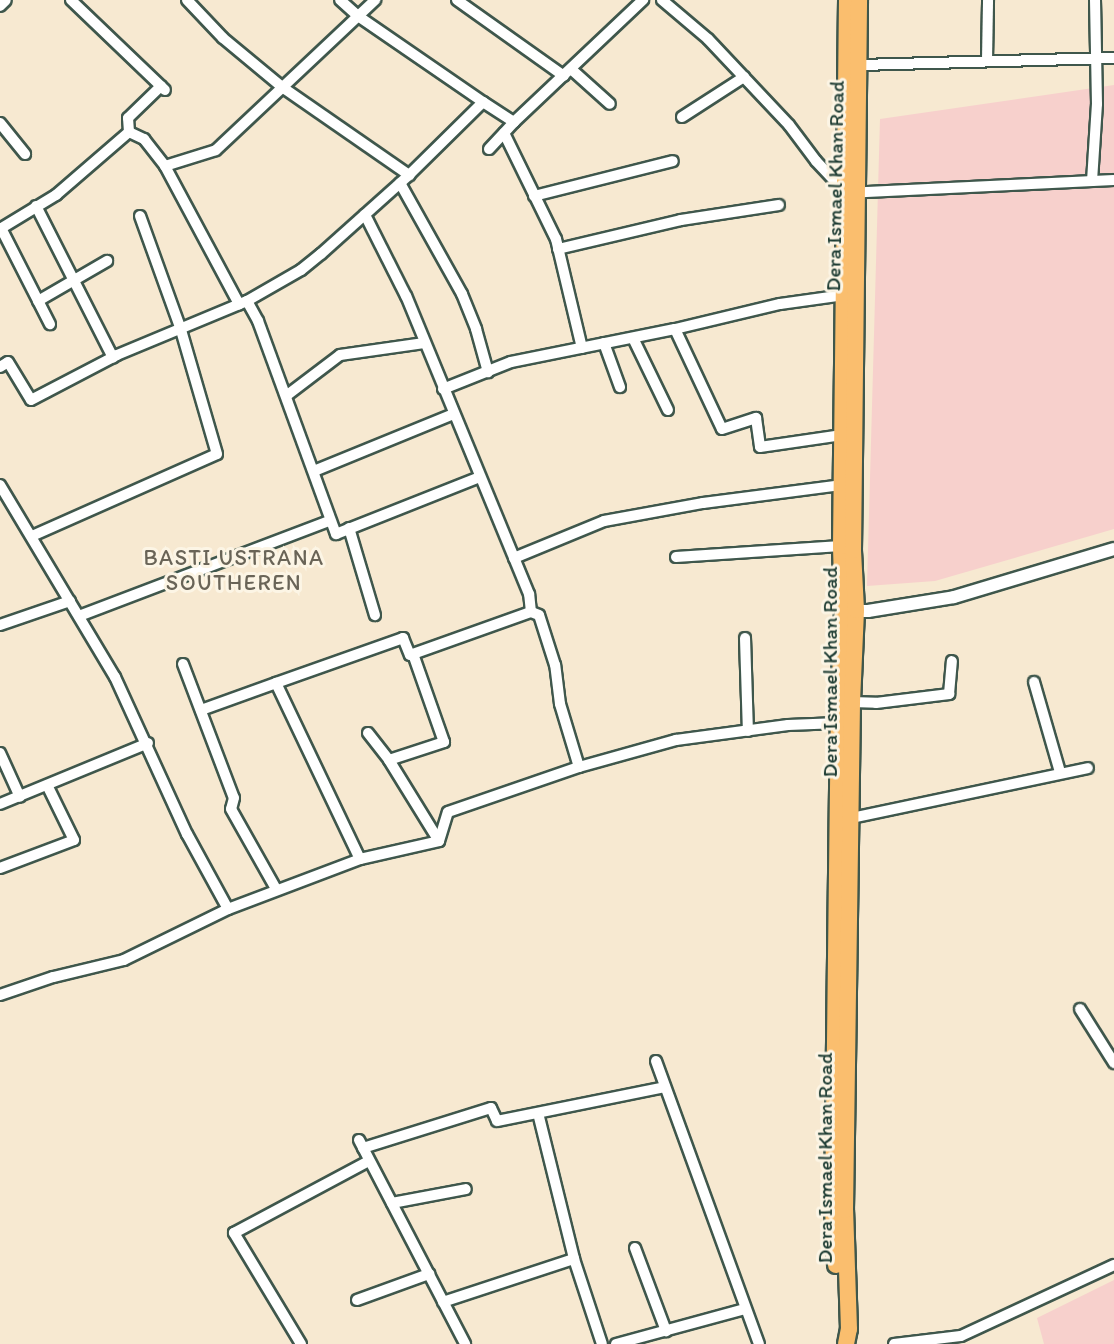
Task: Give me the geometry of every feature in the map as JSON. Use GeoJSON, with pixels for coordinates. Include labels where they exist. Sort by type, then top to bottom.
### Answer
{"type":"FeatureCollection","features":[{"type":"Feature","properties":{"kind":"highway","name":"Dera Ismael Khan Road"},"geometry":{"type":"LineString","coordinates":[[842,1344],[833,1210],[839,723],[850,610],[853,550],[852,193],[847,0]]}},
{"type":"Feature","properties":{"kind":"highway","name":"Dera Ismael Khan Road"},"geometry":{"type":"LineString","coordinates":[[846,1344],[849,1329],[845,1210],[852,702],[850,610],[840,546],[844,295],[860,64],[859,0]]}},
{"type":"Feature","properties":{"kind":"street"},"geometry":{"type":"LineString","coordinates":[[0,6],[6,0]]}},
{"type":"Feature","properties":{"kind":"street"},"geometry":{"type":"LineString","coordinates":[[71,0],[163,88],[128,118],[129,132]]}},
{"type":"Feature","properties":{"kind":"street"},"geometry":{"type":"LineString","coordinates":[[187,0],[223,38],[282,87],[409,175]]}},
{"type":"Feature","properties":{"kind":"street"},"geometry":{"type":"LineString","coordinates":[[340,0],[358,16],[514,122]]}},
{"type":"Feature","properties":{"kind":"street"},"geometry":{"type":"LineString","coordinates":[[165,166],[216,150],[375,0]]}},
{"type":"Feature","properties":{"kind":"street"},"geometry":{"type":"LineString","coordinates":[[457,0],[568,73],[610,104]]}},
{"type":"Feature","properties":{"kind":"street"},"geometry":{"type":"LineString","coordinates":[[489,149],[514,122],[643,0]]}},
{"type":"Feature","properties":{"kind":"street"},"geometry":{"type":"LineString","coordinates":[[663,0],[708,39],[852,193],[1114,180]]}},
{"type":"Feature","properties":{"kind":"street"},"geometry":{"type":"LineString","coordinates":[[987,60],[988,0]]}},
{"type":"Feature","properties":{"kind":"street"},"geometry":{"type":"LineString","coordinates":[[1092,181],[1097,104],[1095,0]]}},
{"type":"Feature","properties":{"kind":"street"},"geometry":{"type":"LineString","coordinates":[[860,64],[1114,58]]}},
{"type":"Feature","properties":{"kind":"street"},"geometry":{"type":"LineString","coordinates":[[682,117],[744,77]]}},
{"type":"Feature","properties":{"kind":"street"},"geometry":{"type":"LineString","coordinates":[[0,367],[8,362],[31,399],[180,327],[243,302],[301,270],[409,175],[483,102]]}},
{"type":"Feature","properties":{"kind":"street"},"geometry":{"type":"LineString","coordinates":[[0,123],[25,154]]}},
{"type":"Feature","properties":{"kind":"street"},"geometry":{"type":"LineString","coordinates":[[129,132],[144,139],[165,166],[243,302],[258,321],[314,471],[329,521],[336,534],[480,477]]}},
{"type":"Feature","properties":{"kind":"street"},"geometry":{"type":"LineString","coordinates":[[50,324],[0,228],[56,195],[129,132]]}},
{"type":"Feature","properties":{"kind":"street"},"geometry":{"type":"LineString","coordinates":[[504,134],[556,239],[582,348]]}},
{"type":"Feature","properties":{"kind":"street"},"geometry":{"type":"LineString","coordinates":[[534,196],[673,161]]}},
{"type":"Feature","properties":{"kind":"street"},"geometry":{"type":"LineString","coordinates":[[400,183],[462,294],[476,329],[488,372]]}},
{"type":"Feature","properties":{"kind":"street"},"geometry":{"type":"LineString","coordinates":[[558,249],[681,220],[779,205]]}},
{"type":"Feature","properties":{"kind":"street"},"geometry":{"type":"LineString","coordinates":[[36,206],[113,358]]}},
{"type":"Feature","properties":{"kind":"street"},"geometry":{"type":"LineString","coordinates":[[365,215],[406,296],[529,594],[531,612]]}},
{"type":"Feature","properties":{"kind":"street"},"geometry":{"type":"LineString","coordinates":[[32,536],[217,453],[180,327],[140,216]]}},
{"type":"Feature","properties":{"kind":"street"},"geometry":{"type":"LineString","coordinates":[[38,301],[106,261]]}},
{"type":"Feature","properties":{"kind":"street"},"geometry":{"type":"LineString","coordinates":[[443,389],[511,362],[675,330],[780,304],[844,295]]}},
{"type":"Feature","properties":{"kind":"street"},"geometry":{"type":"LineString","coordinates":[[675,330],[722,429],[756,418],[760,447],[842,435]]}},
{"type":"Feature","properties":{"kind":"street"},"geometry":{"type":"LineString","coordinates":[[633,338],[668,410]]}},
{"type":"Feature","properties":{"kind":"street"},"geometry":{"type":"LineString","coordinates":[[286,396],[340,355],[424,343]]}},
{"type":"Feature","properties":{"kind":"street"},"geometry":{"type":"LineString","coordinates":[[604,343],[620,387]]}},
{"type":"Feature","properties":{"kind":"street"},"geometry":{"type":"LineString","coordinates":[[314,471],[454,414]]}},
{"type":"Feature","properties":{"kind":"street"},"geometry":{"type":"LineString","coordinates":[[514,558],[604,521],[703,503],[841,485]]}},
{"type":"Feature","properties":{"kind":"street"},"geometry":{"type":"LineString","coordinates":[[1,489],[32,536],[116,677],[148,743],[187,834],[228,909]]}},
{"type":"Feature","properties":{"kind":"street"},"geometry":{"type":"LineString","coordinates":[[79,616],[329,521]]}},
{"type":"Feature","properties":{"kind":"street"},"geometry":{"type":"LineString","coordinates":[[350,528],[375,615]]}},
{"type":"Feature","properties":{"kind":"street"},"geometry":{"type":"LineString","coordinates":[[675,557],[840,546]]}},
{"type":"Feature","properties":{"kind":"street"},"geometry":{"type":"LineString","coordinates":[[850,610],[954,597],[1114,549]]}},
{"type":"Feature","properties":{"kind":"street"},"geometry":{"type":"LineString","coordinates":[[0,625],[70,601]]}},
{"type":"Feature","properties":{"kind":"street"},"geometry":{"type":"LineString","coordinates":[[201,710],[403,638],[410,655],[531,612],[539,615],[555,665],[560,704],[579,767]]}},
{"type":"Feature","properties":{"kind":"street"},"geometry":{"type":"LineString","coordinates":[[745,638],[748,731]]}},
{"type":"Feature","properties":{"kind":"street"},"geometry":{"type":"LineString","coordinates":[[389,760],[444,742],[413,654]]}},
{"type":"Feature","properties":{"kind":"street"},"geometry":{"type":"LineString","coordinates":[[852,702],[876,703],[949,694],[952,661]]}},
{"type":"Feature","properties":{"kind":"street"},"geometry":{"type":"LineString","coordinates":[[183,664],[234,798],[231,809],[276,889]]}},
{"type":"Feature","properties":{"kind":"street"},"geometry":{"type":"LineString","coordinates":[[1034,682],[1060,772]]}},
{"type":"Feature","properties":{"kind":"street"},"geometry":{"type":"LineString","coordinates":[[276,683],[360,858]]}},
{"type":"Feature","properties":{"kind":"street"},"geometry":{"type":"LineString","coordinates":[[439,841],[448,812],[579,767],[676,740],[839,723]]}},
{"type":"Feature","properties":{"kind":"street"},"geometry":{"type":"LineString","coordinates":[[368,734],[389,760],[439,841]]}},
{"type":"Feature","properties":{"kind":"street"},"geometry":{"type":"LineString","coordinates":[[0,804],[148,743]]}},
{"type":"Feature","properties":{"kind":"street"},"geometry":{"type":"LineString","coordinates":[[0,753],[20,797]]}},
{"type":"Feature","properties":{"kind":"street"},"geometry":{"type":"LineString","coordinates":[[851,818],[1060,772],[1088,768]]}},
{"type":"Feature","properties":{"kind":"street"},"geometry":{"type":"LineString","coordinates":[[0,868],[74,840],[47,785]]}},
{"type":"Feature","properties":{"kind":"street"},"geometry":{"type":"LineString","coordinates":[[0,995],[53,977],[124,960],[228,909],[360,858],[439,841]]}},
{"type":"Feature","properties":{"kind":"street"},"geometry":{"type":"LineString","coordinates":[[1080,1009],[1114,1063]]}},
{"type":"Feature","properties":{"kind":"street"},"geometry":{"type":"LineString","coordinates":[[656,1061],[759,1344]]}},
{"type":"Feature","properties":{"kind":"street"},"geometry":{"type":"LineString","coordinates":[[465,1344],[361,1144],[491,1108],[497,1121],[665,1087]]}},
{"type":"Feature","properties":{"kind":"street"},"geometry":{"type":"LineString","coordinates":[[537,1113],[574,1259],[602,1344]]}},
{"type":"Feature","properties":{"kind":"street"},"geometry":{"type":"LineString","coordinates":[[301,1344],[234,1233],[369,1161]]}},
{"type":"Feature","properties":{"kind":"street"},"geometry":{"type":"LineString","coordinates":[[392,1203],[466,1189]]}},
{"type":"Feature","properties":{"kind":"street"},"geometry":{"type":"LineString","coordinates":[[635,1248],[666,1331]]}},
{"type":"Feature","properties":{"kind":"street"},"geometry":{"type":"LineString","coordinates":[[443,1302],[574,1259]]}},
{"type":"Feature","properties":{"kind":"street"},"geometry":{"type":"LineString","coordinates":[[894,1344],[961,1336],[1114,1265]]}},
{"type":"Feature","properties":{"kind":"street"},"geometry":{"type":"LineString","coordinates":[[357,1300],[429,1274]]}},
{"type":"Feature","properties":{"kind":"street"},"geometry":{"type":"LineString","coordinates":[[616,1344],[745,1309]]}},
{"type":"Feature","properties":{"kind":"shaded area"},"geometry":{"type":"Polygon","coordinates":[[[1114,85],[1114,529],[935,581],[867,586],[880,119],[1114,85]]]}},
{"type":"Feature","properties":{"kind":"shaded area"},"geometry":{"type":"Polygon","coordinates":[[[1114,1280],[1114,1344],[1044,1344],[1037,1318],[1114,1280]]]}},
{"type":"Feature","properties":{"kind":"district","name":"BASTI USTRANA SOUTHEREN"},"geometry":{"type":"Point","coordinates":[234,570]}}]}
